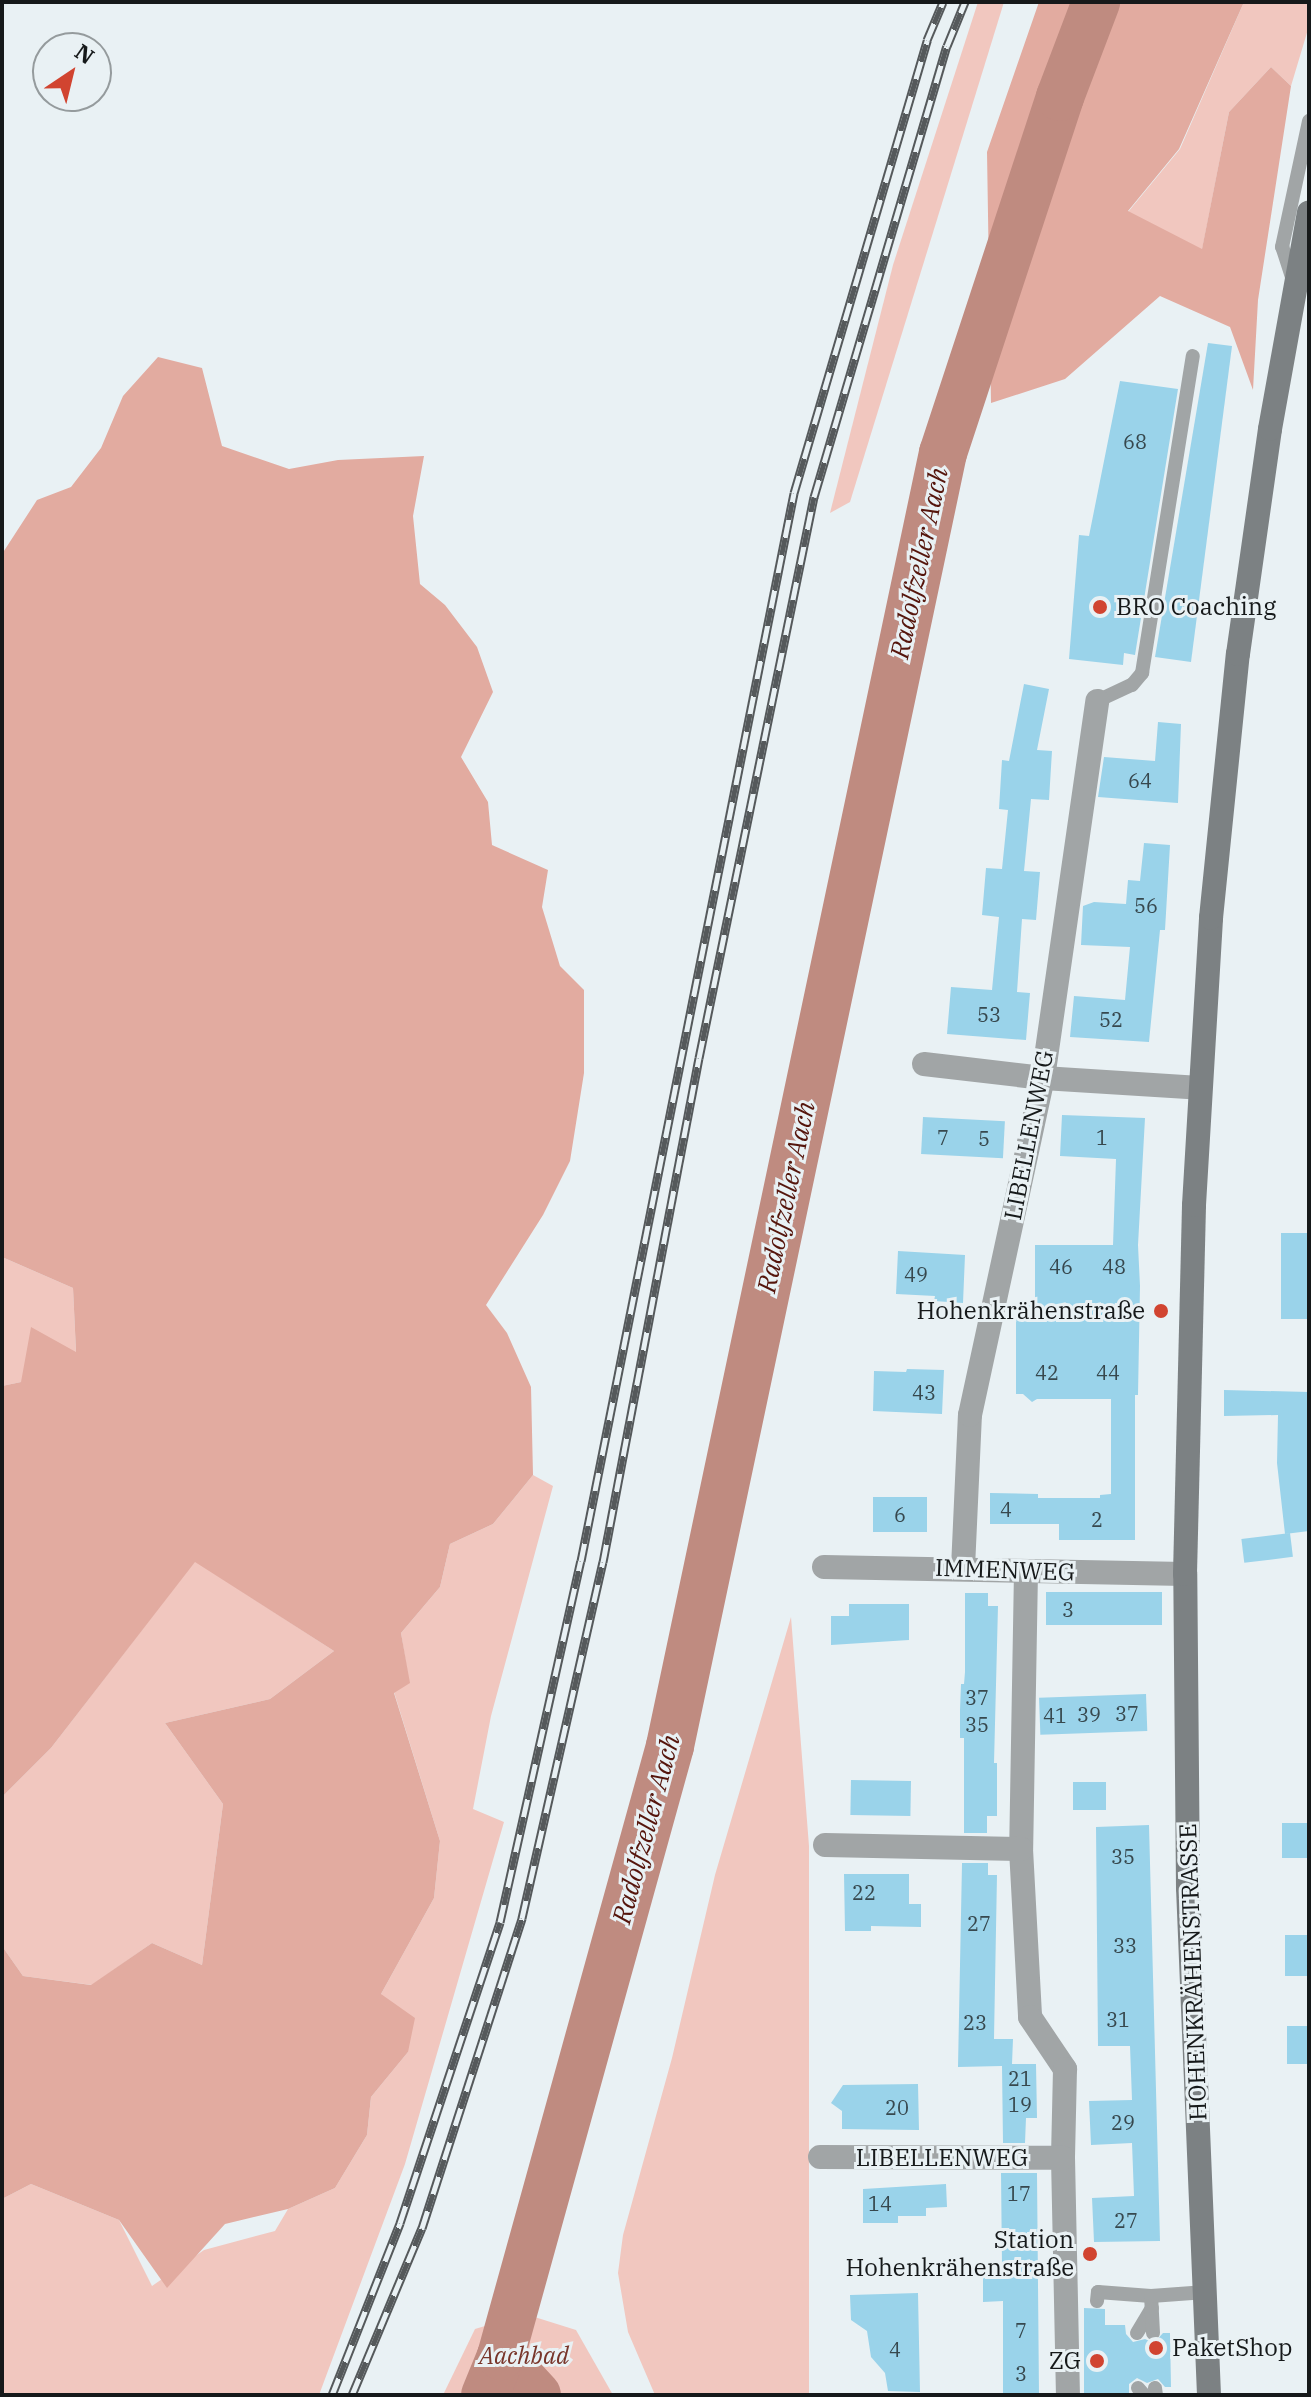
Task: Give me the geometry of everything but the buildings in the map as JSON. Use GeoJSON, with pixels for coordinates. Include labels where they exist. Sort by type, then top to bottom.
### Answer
{"type":"FeatureCollection","features":[{"type":"Feature","properties":{"kind":"main road","name":"HOHENKRÄHENSTRASSE"},"geometry":{"type":"LineString","coordinates":[[1209,2395],[1188,1888],[1185,1574],[1200,1088],[1211,918],[1238,654],[1294,282],[1309,212]]}},
{"type":"Feature","properties":{"kind":"street","name":"LIBELLENWEG"},"geometry":{"type":"LineString","coordinates":[[963,1568],[970,1415],[1043,1078],[1097,701]]}},
{"type":"Feature","properties":{"kind":"street"},"geometry":{"type":"LineString","coordinates":[[924,1064],[1043,1078],[1200,1088]]}},
{"type":"Feature","properties":{"kind":"street","name":"IMMENWEG"},"geometry":{"type":"LineString","coordinates":[[824,1567],[1185,1574]]}},
{"type":"Feature","properties":{"kind":"street","name":"LIBELLENWEG"},"geometry":{"type":"LineString","coordinates":[[1026,1571],[1021,1849],[1030,2017],[1065,2069],[1063,2158],[1068,2395]]}},
{"type":"Feature","properties":{"kind":"street"},"geometry":{"type":"LineString","coordinates":[[825,1845],[1021,1849]]}},
{"type":"Feature","properties":{"kind":"street","name":"LIBELLENWEG"},"geometry":{"type":"LineString","coordinates":[[820,2157],[1063,2158]]}},
{"type":"Feature","properties":{"kind":"lane"},"geometry":{"type":"LineString","coordinates":[[1294,282],[1282,247],[1309,121]]}},
{"type":"Feature","properties":{"kind":"lane"},"geometry":{"type":"LineString","coordinates":[[1097,701],[1132,685],[1142,673],[1193,356]]}},
{"type":"Feature","properties":{"kind":"lane"},"geometry":{"type":"LineString","coordinates":[[1097,2301],[1098,2292],[1152,2302],[1206,2292]]}},
{"type":"Feature","properties":{"kind":"lane"},"geometry":{"type":"LineString","coordinates":[[1152,2302],[1153,2333]]}},
{"type":"Feature","properties":{"kind":"lane"},"geometry":{"type":"LineString","coordinates":[[1137,2333],[1152,2302]]}},
{"type":"Feature","properties":{"kind":"green space"},"geometry":{"type":"Polygon","coordinates":[[[978,2],[1004,2],[850,502],[830,513],[893,265],[978,2]]]}},
{"type":"Feature","properties":{"kind":"green space"},"geometry":{"type":"Polygon","coordinates":[[[1244,2],[1309,2],[1309,26],[1291,86],[1271,67],[1229,112],[1202,250],[1128,212],[1180,149],[1244,2]]]}},
{"type":"Feature","properties":{"kind":"green space"},"geometry":{"type":"Polygon","coordinates":[[[2,1257],[73,1288],[76,1353],[21,1382],[2,1386],[2,1257]]]}},
{"type":"Feature","properties":{"kind":"green space"},"geometry":{"type":"Polygon","coordinates":[[[533,1475],[553,1486],[491,1716],[473,1809],[504,1822],[405,2164],[319,2395],[2,2395],[2,2199],[31,2184],[119,2220],[152,2286],[204,2250],[275,2231],[288,2209],[335,2188],[367,2135],[371,2097],[408,2052],[381,1994],[434,1898],[440,1841],[394,1692],[409,1682],[401,1633],[440,1587],[450,1544],[493,1524],[533,1475]]]}},
{"type":"Feature","properties":{"kind":"green space"},"geometry":{"type":"Polygon","coordinates":[[[195,1561],[334,1651],[270,1699],[165,1723],[223,1804],[202,1965],[152,1943],[92,1985],[23,1976],[2,1946],[2,1797],[51,1748],[195,1561]]]}},
{"type":"Feature","properties":{"kind":"green space"},"geometry":{"type":"Polygon","coordinates":[[[791,1617],[809,1846],[809,2395],[655,2395],[628,2332],[618,2273],[623,2235],[672,2058],[715,1875],[791,1617]]]}},
{"type":"Feature","properties":{"kind":"green space","name":"Aachbad"},"geometry":{"type":"Polygon","coordinates":[[[525,2314],[576,2330],[613,2395],[443,2395],[475,2329],[525,2314]]]}},
{"type":"Feature","properties":{"kind":"shaded area"},"geometry":{"type":"Polygon","coordinates":[[[1039,2],[1244,2],[1179,149],[1128,211],[1202,249],[1229,112],[1271,67],[1291,86],[1258,300],[1253,390],[1230,327],[1160,296],[1065,379],[991,403],[987,152],[1039,2]]]}},
{"type":"Feature","properties":{"kind":"shaded area"},"geometry":{"type":"Polygon","coordinates":[[[158,357],[202,368],[222,446],[289,469],[338,460],[424,456],[413,516],[420,584],[445,605],[477,647],[493,692],[461,757],[488,802],[492,845],[548,870],[542,907],[560,966],[584,990],[584,1073],[570,1161],[543,1215],[486,1305],[507,1333],[531,1387],[533,1475],[493,1524],[450,1544],[440,1587],[401,1633],[410,1683],[394,1693],[440,1841],[434,1898],[381,1994],[415,2018],[408,2052],[371,2097],[367,2135],[335,2188],[288,2209],[225,2224],[167,2288],[119,2220],[31,2184],[2,2199],[2,1946],[23,1976],[91,1985],[152,1943],[202,1965],[223,1804],[165,1723],[270,1699],[334,1651],[195,1562],[51,1748],[2,1797],[2,1386],[21,1382],[31,1327],[76,1352],[73,1288],[2,1257],[2,554],[37,500],[71,487],[101,448],[123,396],[158,357]]]}},
{"type":"Feature","properties":{"kind":"waterway","name":"Radolfzeller Aach"},"geometry":{"type":"LineString","coordinates":[[485,2395],[501,2356],[670,1746],[943,453],[1060,97],[1096,2]]}},
{"type":"Feature","properties":{"kind":"waterway"},"geometry":{"type":"LineString","coordinates":[[501,2356],[537,2395]]}},
{"type":"Feature","properties":{"kind":"railway"},"geometry":{"type":"LineString","coordinates":[[332,2395],[400,2223],[500,1922],[581,1561],[794,493],[927,40],[943,2]]}},
{"type":"Feature","properties":{"kind":"railway"},"geometry":{"type":"LineString","coordinates":[[352,2395],[422,2228],[522,1918],[603,1562],[699,1058],[814,497],[947,46],[965,2]]}},
{"type":"Feature","properties":{"kind":"place","name":"BRO Coaching"},"geometry":{"type":"Point","coordinates":[1100,607]}},
{"type":"Feature","properties":{"kind":"place","name":"Hohenkrähenstraße"},"geometry":{"type":"Point","coordinates":[1161,1311]}},
{"type":"Feature","properties":{"kind":"place","name":"Station Hohenkrähenstraße"},"geometry":{"type":"Point","coordinates":[1090,2254]}},
{"type":"Feature","properties":{"kind":"place","name":"PaketShop"},"geometry":{"type":"Point","coordinates":[1156,2348]}},
{"type":"Feature","properties":{"kind":"place","name":"ZG"},"geometry":{"type":"Point","coordinates":[1097,2361]}}]}
